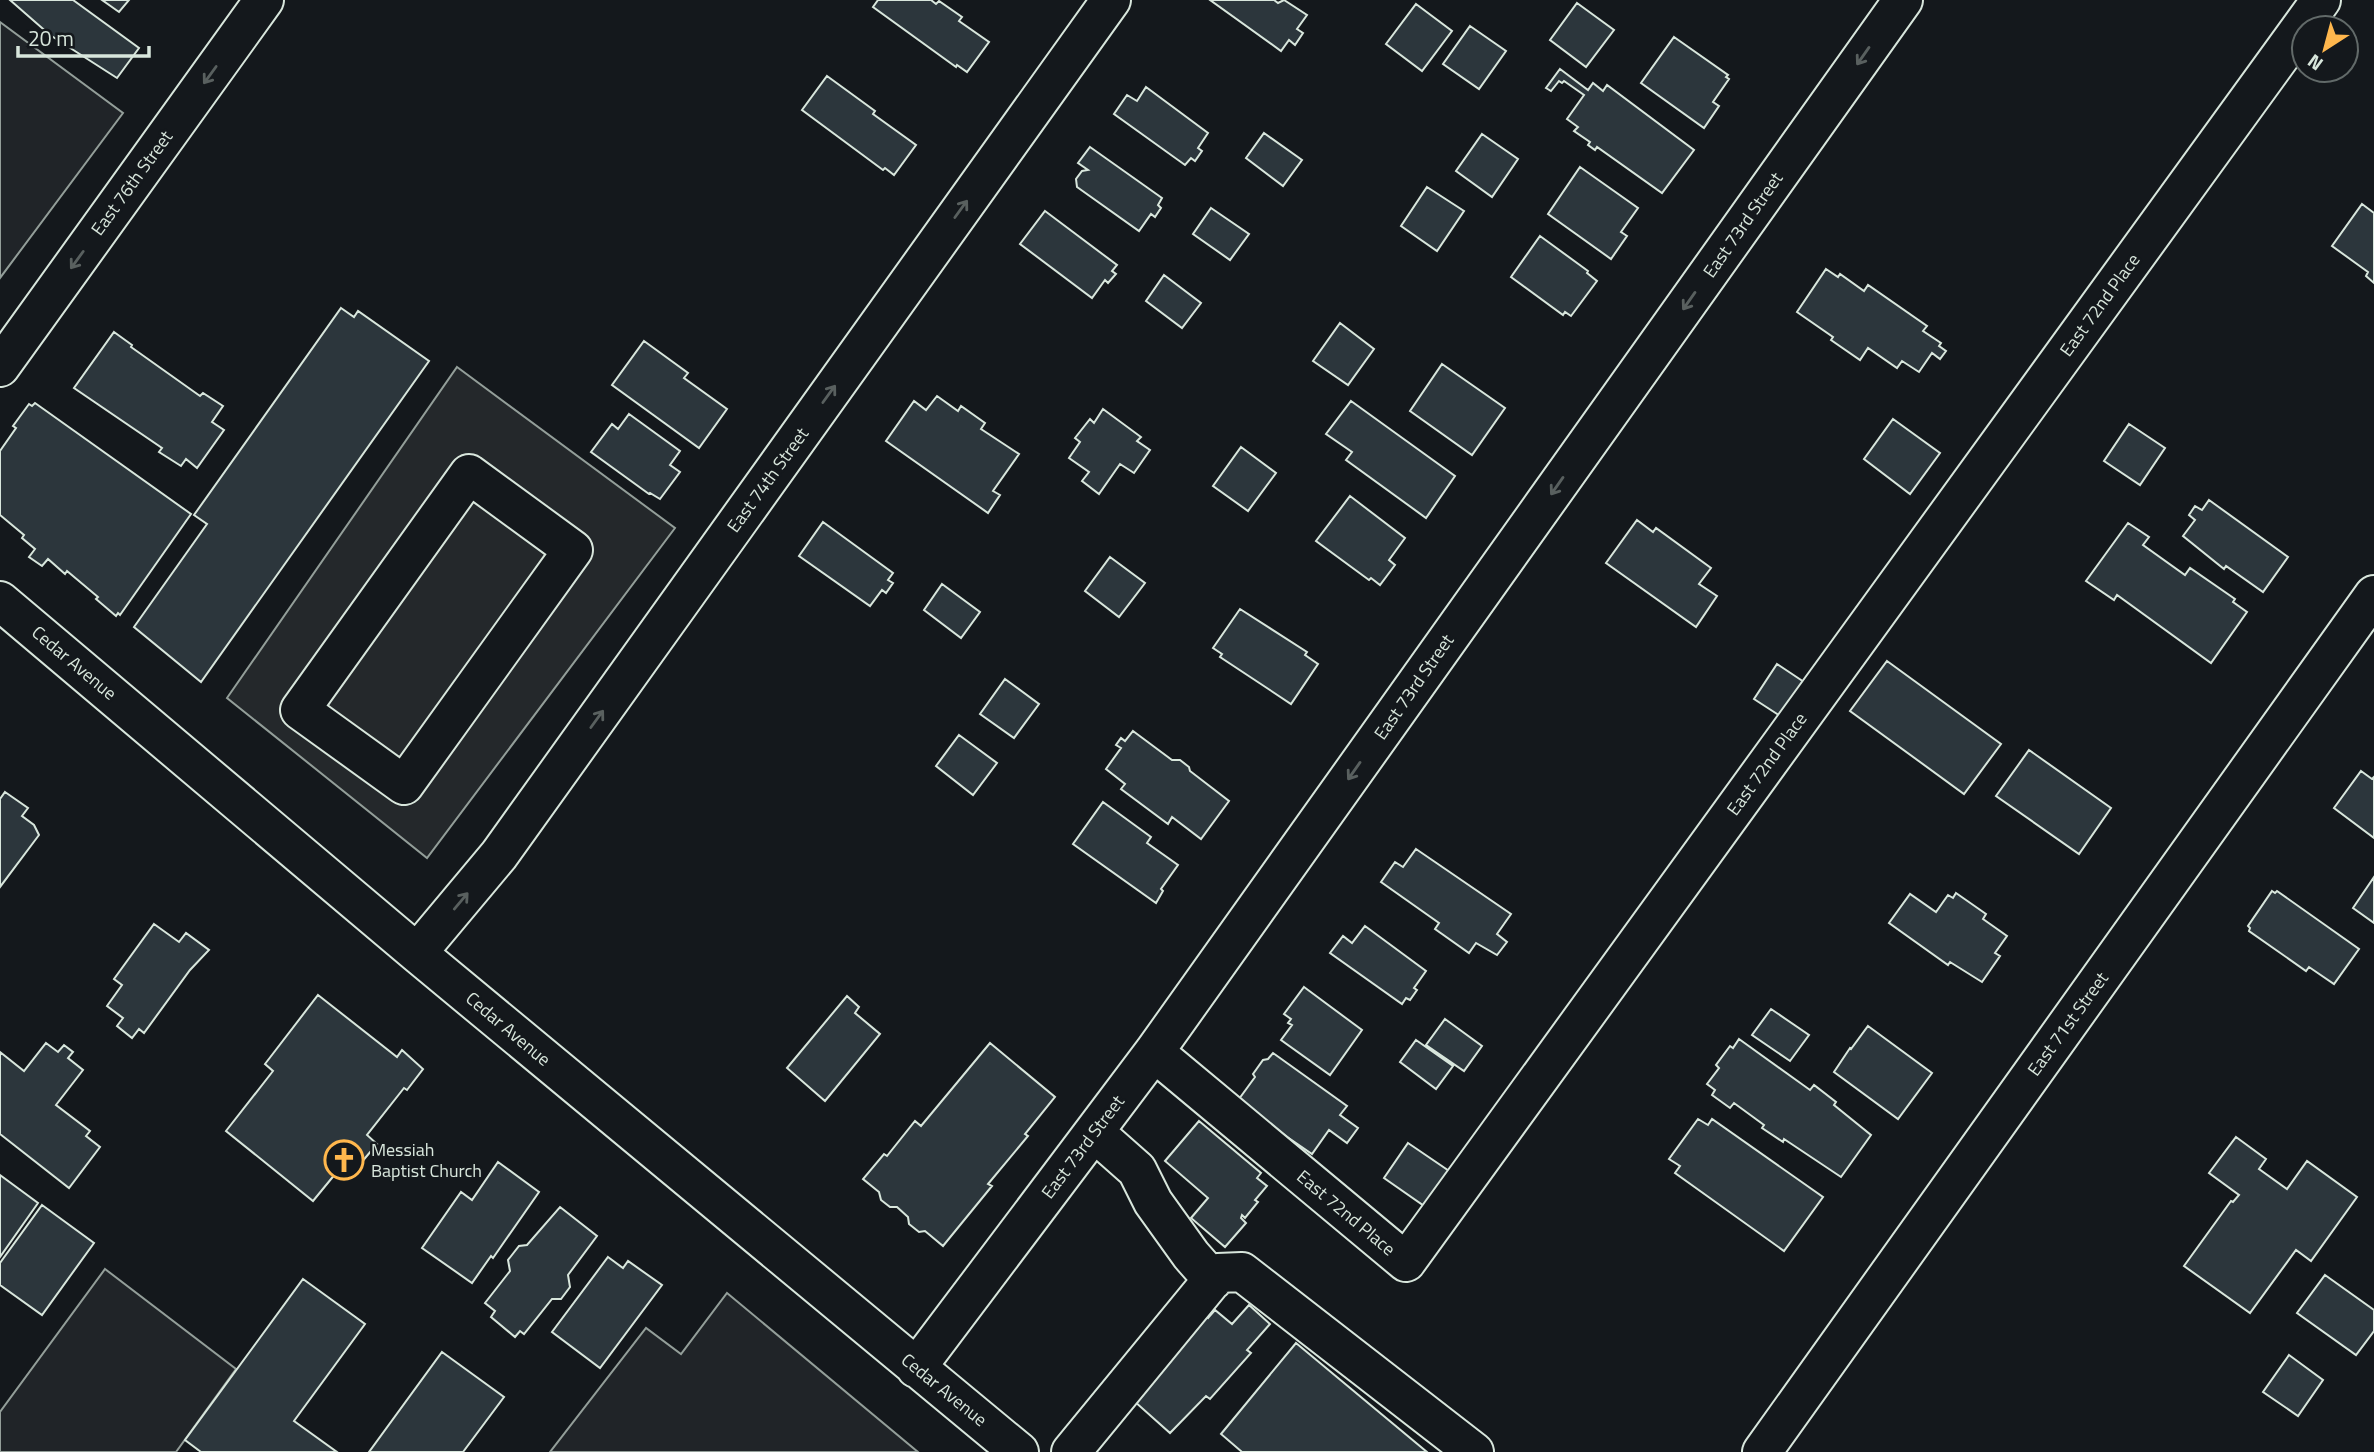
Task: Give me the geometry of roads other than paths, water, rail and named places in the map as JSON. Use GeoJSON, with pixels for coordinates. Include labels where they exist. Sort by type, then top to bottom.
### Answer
{"type":"FeatureCollection","features":[{"type":"Feature","properties":{"kind":"street","name":"East 76th Street"},"geometry":{"type":"LineString","coordinates":[[0,367],[264,0]]}},
{"type":"Feature","properties":{"kind":"street","name":"East 74th Street"},"geometry":{"type":"LineString","coordinates":[[416,953],[499,855],[1111,0]]}},
{"type":"Feature","properties":{"kind":"street","name":"East 73rd Street"},"geometry":{"type":"LineString","coordinates":[[916,1367],[1154,1052],[1903,0]]}},
{"type":"Feature","properties":{"kind":"street","name":"East 72nd Place"},"geometry":{"type":"LineString","coordinates":[[1154,1052],[1405,1262],[2321,0]]}},
{"type":"Feature","properties":{"kind":"street"},"geometry":{"type":"LineString","coordinates":[[468,474],[573,550],[404,785],[300,710],[468,474]]}},
{"type":"Feature","properties":{"kind":"street","name":"East 71st Street"},"geometry":{"type":"LineString","coordinates":[[1762,1452],[2374,595]]}},
{"type":"Feature","properties":{"kind":"street","name":"Cedar Avenue"},"geometry":{"type":"LineString","coordinates":[[0,601],[416,953],[1019,1452]]}},
{"type":"Feature","properties":{"kind":"street"},"geometry":{"type":"LineString","coordinates":[[1094,1132],[1137,1170],[1153,1202],[1191,1255],[1213,1280]]}},
{"type":"Feature","properties":{"kind":"street"},"geometry":{"type":"LineString","coordinates":[[1071,1452],[1218,1273],[1242,1272],[1474,1452]]}},
{"type":"Feature","properties":{"kind":"place","name":"Messiah Baptist Church"},"geometry":{"type":"Point","coordinates":[344,1160]}}]}
